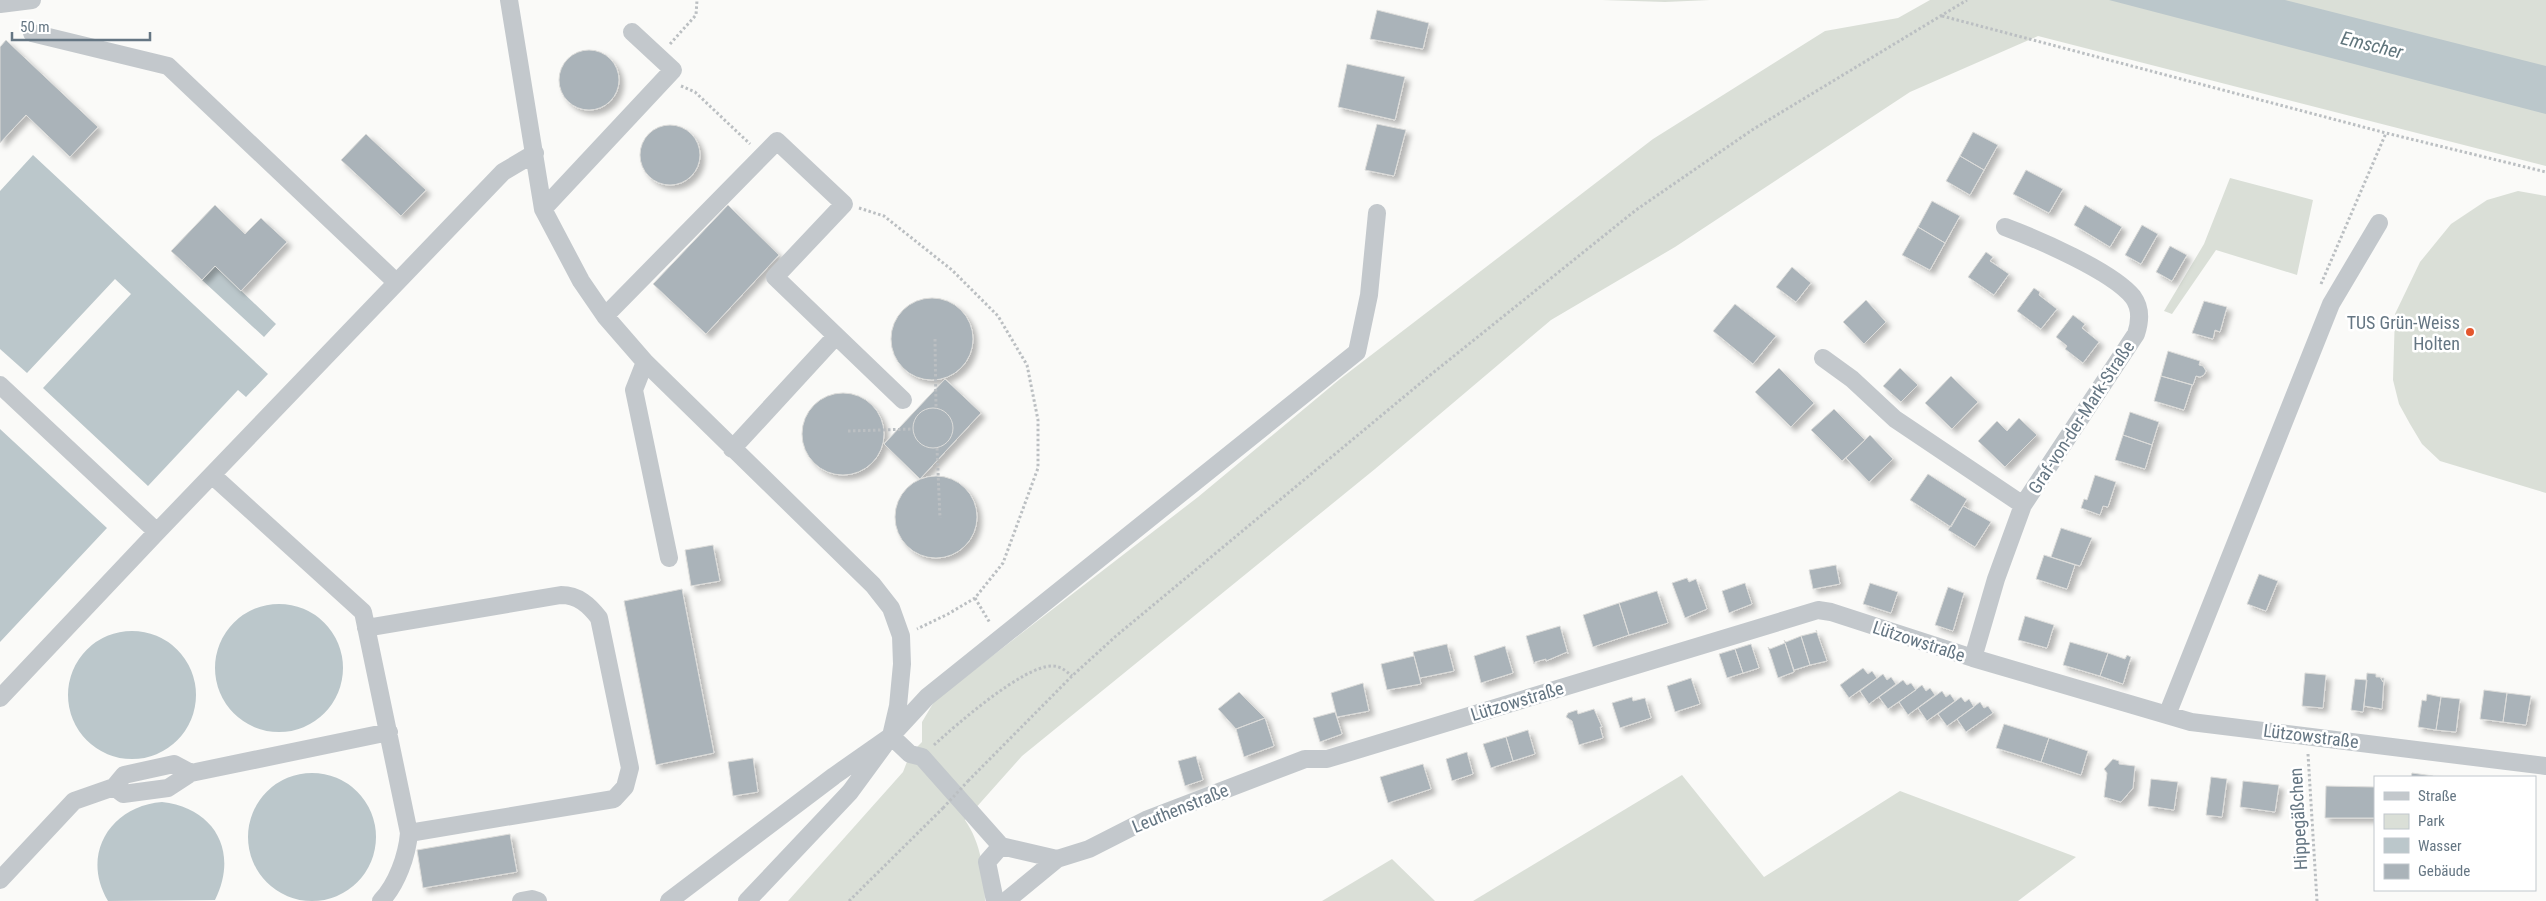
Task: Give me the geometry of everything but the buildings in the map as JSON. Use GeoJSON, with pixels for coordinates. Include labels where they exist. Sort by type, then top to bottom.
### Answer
{"type":"FeatureCollection","features":[{"type":"Feature","properties":{"kind":"street"},"geometry":{"type":"LineString","coordinates":[[0,4],[32,0]]}},
{"type":"Feature","properties":{"kind":"street"},"geometry":{"type":"LineString","coordinates":[[509,0],[543,208],[581,281],[605,316],[645,362],[873,585],[891,608],[901,636],[902,664],[899,698],[891,736],[834,776],[669,901]]}},
{"type":"Feature","properties":{"kind":"street"},"geometry":{"type":"LineString","coordinates":[[543,208],[673,70],[632,32]]}},
{"type":"Feature","properties":{"kind":"street"},"geometry":{"type":"LineString","coordinates":[[32,33],[168,66],[396,282]]}},
{"type":"Feature","properties":{"kind":"street"},"geometry":{"type":"LineString","coordinates":[[605,316],[777,141],[844,204],[775,277],[903,400]]}},
{"type":"Feature","properties":{"kind":"street"},"geometry":{"type":"LineString","coordinates":[[0,698],[503,172],[535,153]]}},
{"type":"Feature","properties":{"kind":"street"},"geometry":{"type":"LineString","coordinates":[[747,901],[850,792],[891,736],[927,697],[1356,352],[1369,295],[1377,213]]}},
{"type":"Feature","properties":{"kind":"street"},"geometry":{"type":"LineString","coordinates":[[2167,715],[2331,304],[2379,223]]}},
{"type":"Feature","properties":{"kind":"street","name":"Graf-von-der-Mark-Straße"},"geometry":{"type":"LineString","coordinates":[[1973,658],[1996,579],[2023,505],[2136,334],[2139,324],[2139,314],[2134,298],[2121,286],[2040,240],[2005,227]]}},
{"type":"Feature","properties":{"kind":"street"},"geometry":{"type":"LineString","coordinates":[[732,449],[836,336]]}},
{"type":"Feature","properties":{"kind":"street","name":"Graf-von-der-Mark-Straße"},"geometry":{"type":"LineString","coordinates":[[1823,358],[1852,379],[1895,419],[2023,505]]}},
{"type":"Feature","properties":{"kind":"street"},"geometry":{"type":"LineString","coordinates":[[645,362],[634,390],[669,558]]}},
{"type":"Feature","properties":{"kind":"street"},"geometry":{"type":"LineString","coordinates":[[0,385],[157,532]]}},
{"type":"Feature","properties":{"kind":"street"},"geometry":{"type":"LineString","coordinates":[[212,475],[363,612],[409,834],[407,853],[388,894],[381,901]]}},
{"type":"Feature","properties":{"kind":"street"},"geometry":{"type":"LineString","coordinates":[[366,628],[561,595],[570,595],[588,604],[599,618],[601,627],[630,768],[624,787],[614,799],[409,834]]}},
{"type":"Feature","properties":{"kind":"street","name":"Lützowstraße"},"geometry":{"type":"LineString","coordinates":[[1305,758],[1327,759],[1818,610],[1831,612],[1973,658],[2191,722],[2546,766]]}},
{"type":"Feature","properties":{"kind":"street"},"geometry":{"type":"LineString","coordinates":[[0,880],[74,801],[114,787],[124,775],[174,764],[191,773],[389,732]]}},
{"type":"Feature","properties":{"kind":"street"},"geometry":{"type":"LineString","coordinates":[[891,736],[910,754],[922,757],[1001,846],[1057,860]]}},
{"type":"Feature","properties":{"kind":"street","name":"Leuthenstraße"},"geometry":{"type":"LineString","coordinates":[[1057,860],[1089,849],[1146,820],[1305,758]]}},
{"type":"Feature","properties":{"kind":"street"},"geometry":{"type":"LineString","coordinates":[[996,901],[987,862],[1001,846]]}},
{"type":"Feature","properties":{"kind":"street"},"geometry":{"type":"LineString","coordinates":[[1006,901],[1057,860]]}},
{"type":"Feature","properties":{"kind":"street"},"geometry":{"type":"LineString","coordinates":[[521,901],[532,899],[538,901]]}},
{"type":"Feature","properties":{"kind":"path"},"geometry":{"type":"LineString","coordinates":[[658,56],[696,15],[697,0]]}},
{"type":"Feature","properties":{"kind":"path"},"geometry":{"type":"LineString","coordinates":[[848,901],[943,808],[1072,676],[1138,617],[1429,376],[1636,210],[1752,130],[1967,0]]}},
{"type":"Feature","properties":{"kind":"path"},"geometry":{"type":"LineString","coordinates":[[1942,16],[2376,130],[2546,172]]}},
{"type":"Feature","properties":{"kind":"path"},"geometry":{"type":"LineString","coordinates":[[664,79],[695,92],[762,156]]}},
{"type":"Feature","properties":{"kind":"path"},"geometry":{"type":"LineString","coordinates":[[844,204],[884,216],[952,270],[998,316],[1027,365],[1038,420],[1038,468],[1003,563],[975,598],[948,614],[901,636]]}},
{"type":"Feature","properties":{"kind":"path"},"geometry":{"type":"LineString","coordinates":[[935,339],[936,409]]}},
{"type":"Feature","properties":{"kind":"path"},"geometry":{"type":"LineString","coordinates":[[848,431],[913,429]]}},
{"type":"Feature","properties":{"kind":"path"},"geometry":{"type":"LineString","coordinates":[[937,448],[940,518]]}},
{"type":"Feature","properties":{"kind":"path"},"geometry":{"type":"LineString","coordinates":[[975,598],[1000,638]]}},
{"type":"Feature","properties":{"kind":"path"},"geometry":{"type":"LineString","coordinates":[[922,757],[979,708],[1032,671],[1050,666],[1059,666],[1072,676]]}},
{"type":"Feature","properties":{"kind":"path","name":"Hippegäßchen"},"geometry":{"type":"LineString","coordinates":[[2307,735],[2317,901]]}},
{"type":"Feature","properties":{"kind":"green space"},"geometry":{"type":"Polygon","coordinates":[[[1602,0],[1710,0],[1665,2],[1602,0]]]}},
{"type":"Feature","properties":{"kind":"green space"},"geometry":{"type":"Polygon","coordinates":[[[1930,0],[2546,0],[2546,166],[2038,36],[1910,92],[1675,247],[1551,320],[1375,469],[1022,756],[965,820],[975,838],[981,859],[985,901],[788,901],[903,772],[910,754],[922,742],[922,722],[935,700],[1198,497],[1340,379],[1653,139],[1825,31],[1898,18],[1930,0]]]}},
{"type":"Feature","properties":{"kind":"green space"},"geometry":{"type":"Polygon","coordinates":[[[2230,178],[2313,200],[2297,275],[2216,250],[2172,314],[2164,311],[2204,244],[2230,178]]]}},
{"type":"Feature","properties":{"kind":"green space","name":"TUS Grün-Weiss Holten"},"geometry":{"type":"Polygon","coordinates":[[[2518,191],[2546,196],[2546,493],[2440,461],[2422,444],[2410,424],[2399,404],[2393,380],[2395,314],[2420,262],[2451,224],[2487,200],[2518,191]]]}},
{"type":"Feature","properties":{"kind":"green space"},"geometry":{"type":"Polygon","coordinates":[[[1682,775],[1764,877],[1900,791],[2076,857],[2018,901],[1473,901],[1682,775]]]}},
{"type":"Feature","properties":{"kind":"green space"},"geometry":{"type":"Polygon","coordinates":[[[1392,859],[1435,901],[1322,901],[1392,859]]]}},
{"type":"Feature","properties":{"kind":"water","name":"Emscher"},"geometry":{"type":"Polygon","coordinates":[[[2109,0],[2285,0],[2546,66],[2546,114],[2109,0]]]}},
{"type":"Feature","properties":{"kind":"water"},"geometry":{"type":"Polygon","coordinates":[[[33,155],[268,374],[246,397],[238,390],[148,486],[43,388],[131,294],[115,279],[27,373],[0,349],[0,191],[33,155]]]}},
{"type":"Feature","properties":{"kind":"water"},"geometry":{"type":"Polygon","coordinates":[[[215,266],[276,324],[264,337],[202,280],[215,266]]]}},
{"type":"Feature","properties":{"kind":"water"},"geometry":{"type":"Polygon","coordinates":[[[0,429],[107,528],[0,642],[0,429]]]}},
{"type":"Feature","properties":{"kind":"water"},"geometry":{"type":"Polygon","coordinates":[[[279,604],[292,605],[304,609],[324,623],[338,643],[342,655],[342,681],[338,693],[324,713],[304,727],[292,731],[279,732],[266,731],[254,727],[234,713],[220,693],[216,681],[215,668],[216,655],[220,643],[234,623],[254,609],[266,605],[279,604]]]}},
{"type":"Feature","properties":{"kind":"water"},"geometry":{"type":"Polygon","coordinates":[[[132,631],[145,632],[157,636],[168,641],[178,649],[186,659],[191,670],[195,682],[195,708],[191,720],[186,731],[178,741],[168,749],[157,754],[145,758],[132,759],[119,758],[107,754],[96,749],[86,741],[78,731],[73,720],[69,708],[68,695],[69,682],[73,670],[78,659],[86,649],[96,641],[107,636],[119,632],[132,631]]]}},
{"type":"Feature","properties":{"kind":"water"},"geometry":{"type":"Polygon","coordinates":[[[312,773],[336,778],[357,792],[371,813],[376,837],[371,861],[357,882],[336,896],[312,901],[288,896],[267,882],[253,861],[248,837],[253,813],[267,792],[288,778],[312,773]]]}},
{"type":"Feature","properties":{"kind":"water"},"geometry":{"type":"Polygon","coordinates":[[[162,802],[180,806],[196,813],[208,823],[217,835],[223,849],[224,865],[222,882],[215,900],[108,901],[100,883],[97,866],[99,850],[105,835],[115,823],[128,813],[144,805],[162,802]]]}},
{"type":"Feature","properties":{"kind":"place","name":"TUS Grün-Weiss Holten"},"geometry":{"type":"Point","coordinates":[2470,332]}}]}
